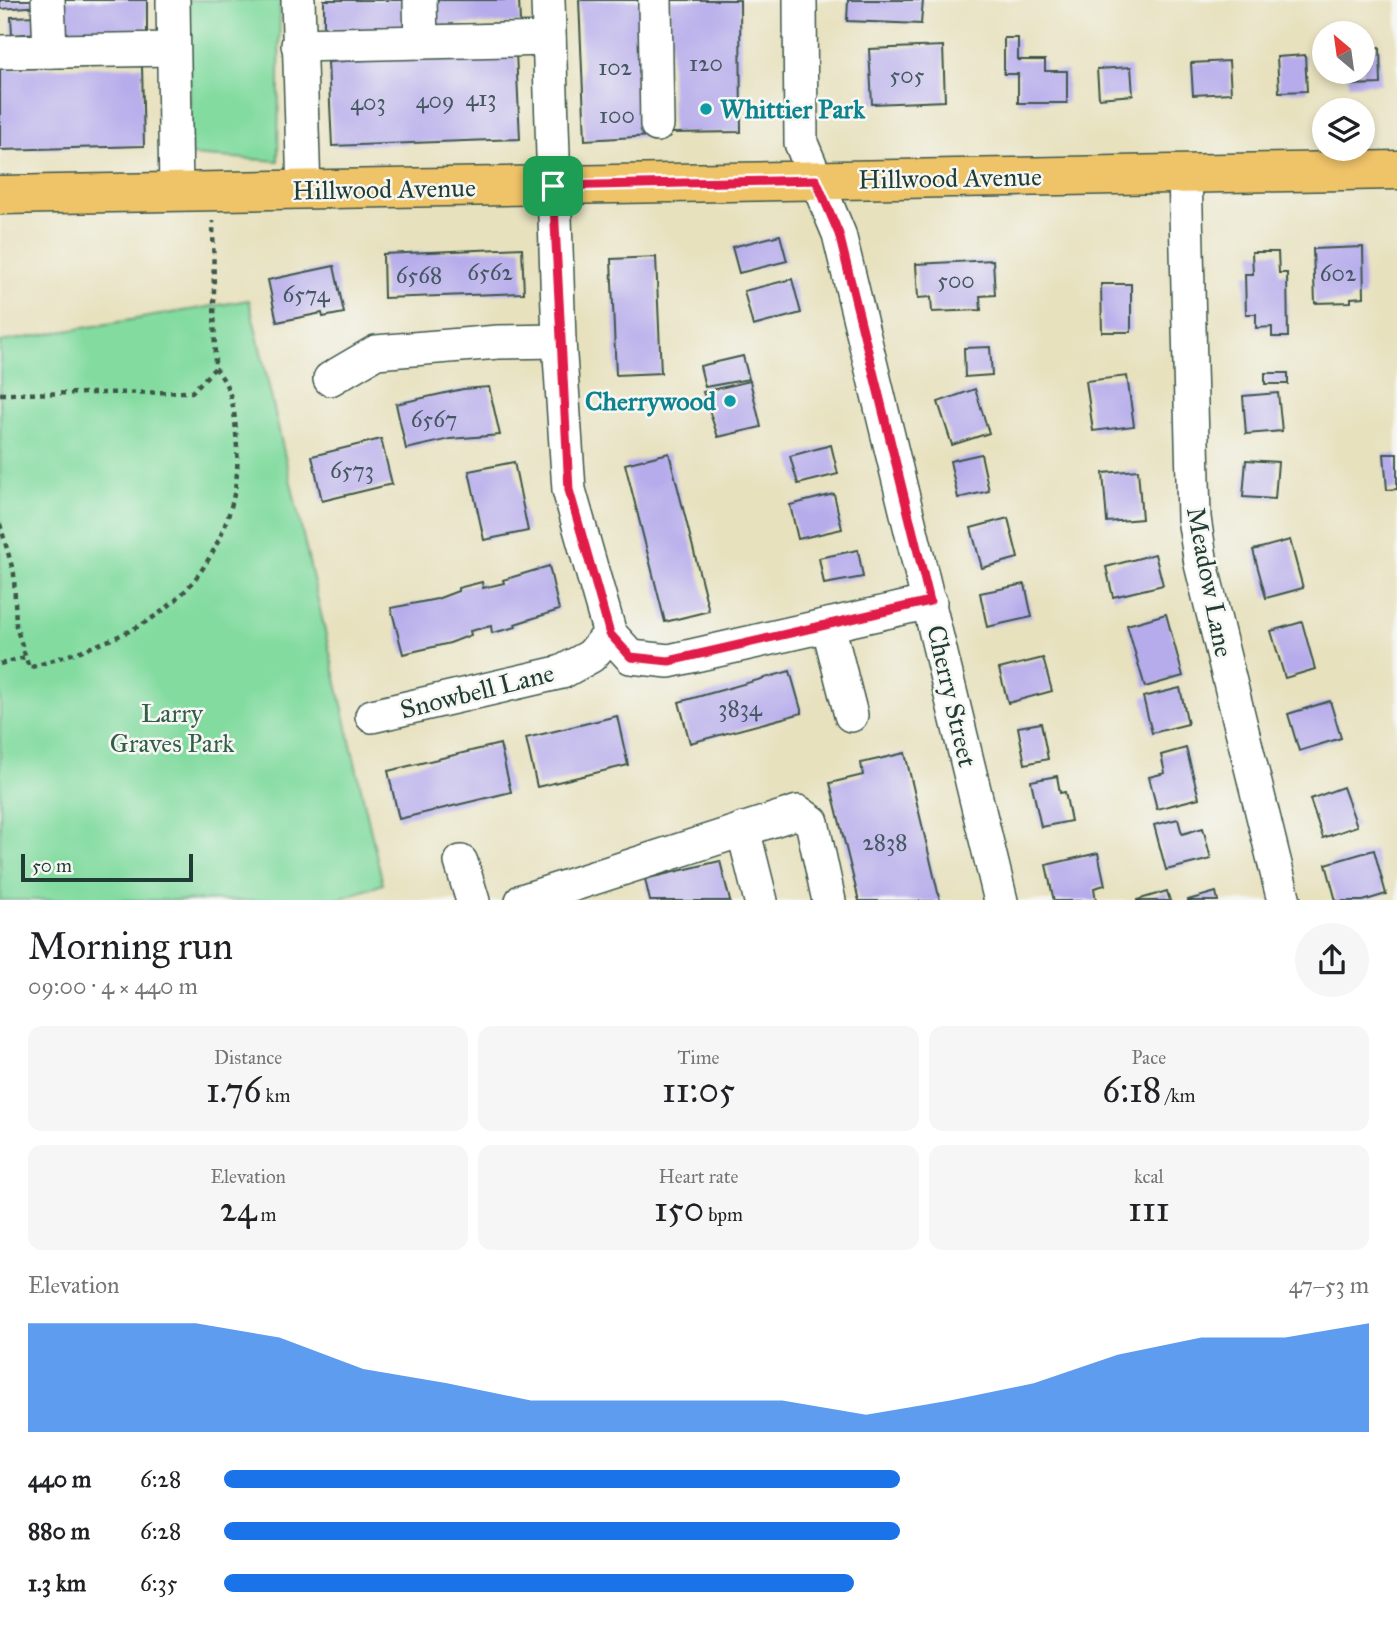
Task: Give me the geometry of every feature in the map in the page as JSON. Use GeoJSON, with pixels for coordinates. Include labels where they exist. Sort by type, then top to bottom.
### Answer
{"type":"FeatureCollection","features":[{"type":"Feature","properties":{"kind":"main road","name":"Hillwood Avenue"},"geometry":{"type":"LineString","coordinates":[[0,195],[1397,170]]}},
{"type":"Feature","properties":{"kind":"street"},"geometry":{"type":"LineString","coordinates":[[48,0],[50,51]]}},
{"type":"Feature","properties":{"kind":"street"},"geometry":{"type":"LineString","coordinates":[[173,0],[176,193]]}},
{"type":"Feature","properties":{"kind":"street"},"geometry":{"type":"LineString","coordinates":[[298,0],[304,191]]}},
{"type":"Feature","properties":{"kind":"street"},"geometry":{"type":"LineString","coordinates":[[420,0],[421,42]]}},
{"type":"Feature","properties":{"kind":"street"},"geometry":{"type":"LineString","coordinates":[[548,0],[559,341],[569,490],[610,634],[631,657],[669,661],[930,601]]}},
{"type":"Feature","properties":{"kind":"street"},"geometry":{"type":"LineString","coordinates":[[655,0],[657,125]]}},
{"type":"Feature","properties":{"kind":"street","name":"Cherry Street"},"geometry":{"type":"LineString","coordinates":[[800,0],[801,143],[839,234],[884,410],[1001,900]]}},
{"type":"Feature","properties":{"kind":"street"},"geometry":{"type":"LineString","coordinates":[[298,45],[549,39]]}},
{"type":"Feature","properties":{"kind":"street"},"geometry":{"type":"LineString","coordinates":[[0,52],[173,49]]}},
{"type":"Feature","properties":{"kind":"street","name":"Meadow Lane"},"geometry":{"type":"LineString","coordinates":[[1185,173],[1194,518],[1201,564],[1284,900]]}},
{"type":"Feature","properties":{"kind":"street"},"geometry":{"type":"LineString","coordinates":[[330,379],[376,352],[498,342],[559,341]]}},
{"type":"Feature","properties":{"kind":"street"},"geometry":{"type":"LineString","coordinates":[[828,625],[851,715]]}},
{"type":"Feature","properties":{"kind":"street","name":"Snowbell Lane"},"geometry":{"type":"LineString","coordinates":[[372,716],[562,672],[591,656],[610,634]]}},
{"type":"Feature","properties":{"kind":"street"},"geometry":{"type":"LineString","coordinates":[[525,900],[798,812],[812,822],[829,900]]}},
{"type":"Feature","properties":{"kind":"street"},"geometry":{"type":"LineString","coordinates":[[743,829],[761,900]]}},
{"type":"Feature","properties":{"kind":"street"},"geometry":{"type":"LineString","coordinates":[[461,862],[473,900]]}},
{"type":"Feature","properties":{"kind":"path"},"geometry":{"type":"LineString","coordinates":[[0,523],[14,574],[16,626],[29,668],[122,634],[156,618],[178,601],[202,572],[227,521],[236,491],[238,464],[230,386],[215,368],[213,221]]}},
{"type":"Feature","properties":{"kind":"path"},"geometry":{"type":"LineString","coordinates":[[0,394],[192,392],[215,368]]}},
{"type":"Feature","properties":{"kind":"path"},"geometry":{"type":"LineString","coordinates":[[0,664],[25,657]]}},
{"type":"Feature","properties":{"kind":"green space"},"geometry":{"type":"Polygon","coordinates":[[[189,0],[280,0],[278,161],[190,155],[189,0]]]}},
{"type":"Feature","properties":{"kind":"green space","name":"Larry Graves Park"},"geometry":{"type":"Polygon","coordinates":[[[249,300],[383,884],[336,900],[0,900],[0,342],[249,300]]]}},
{"type":"Feature","properties":{"kind":"building"},"geometry":{"type":"Polygon","coordinates":[[[0,0],[40,0],[41,6],[0,9],[0,0]]]}},
{"type":"Feature","properties":{"kind":"building"},"geometry":{"type":"Polygon","coordinates":[[[61,0],[147,0],[147,34],[61,35],[61,0]]]}},
{"type":"Feature","properties":{"kind":"building"},"geometry":{"type":"Polygon","coordinates":[[[324,0],[409,0],[409,29],[324,30],[324,0]]]}},
{"type":"Feature","properties":{"kind":"building"},"geometry":{"type":"Polygon","coordinates":[[[434,0],[519,0],[520,23],[434,25],[434,0]]]}},
{"type":"Feature","properties":{"kind":"building"},"geometry":{"type":"Polygon","coordinates":[[[579,0],[645,0],[652,136],[585,140],[579,0]]]}},
{"type":"Feature","properties":{"kind":"building"},"geometry":{"type":"Polygon","coordinates":[[[670,0],[740,0],[741,132],[672,133],[670,0]]]}},
{"type":"Feature","properties":{"kind":"building"},"geometry":{"type":"Polygon","coordinates":[[[848,0],[923,0],[921,24],[847,21],[848,0]]]}},
{"type":"Feature","properties":{"kind":"building"},"geometry":{"type":"Polygon","coordinates":[[[39,16],[40,33],[12,35],[11,17],[39,16]]]}},
{"type":"Feature","properties":{"kind":"building"},"geometry":{"type":"Polygon","coordinates":[[[1004,38],[1018,38],[1018,60],[1045,60],[1045,71],[1067,71],[1067,103],[1018,103],[1018,74],[1004,74],[1004,38]]]}},
{"type":"Feature","properties":{"kind":"building"},"geometry":{"type":"Polygon","coordinates":[[[943,46],[945,101],[872,104],[869,49],[943,46]]]}},
{"type":"Feature","properties":{"kind":"building"},"geometry":{"type":"Polygon","coordinates":[[[1376,48],[1380,48],[1381,84],[1348,85],[1376,84],[1376,48]]]}},
{"type":"Feature","properties":{"kind":"building"},"geometry":{"type":"Polygon","coordinates":[[[516,52],[520,139],[332,146],[328,62],[516,52]]]}},
{"type":"Feature","properties":{"kind":"building"},"geometry":{"type":"Polygon","coordinates":[[[1305,55],[1307,91],[1279,92],[1277,57],[1305,55]]]}},
{"type":"Feature","properties":{"kind":"building"},"geometry":{"type":"Polygon","coordinates":[[[1229,61],[1231,93],[1193,95],[1191,63],[1229,61]]]}},
{"type":"Feature","properties":{"kind":"building"},"geometry":{"type":"Polygon","coordinates":[[[142,66],[144,146],[0,150],[0,69],[142,66]]]}},
{"type":"Feature","properties":{"kind":"building"},"geometry":{"type":"Polygon","coordinates":[[[1131,67],[1133,95],[1099,98],[1097,69],[1131,67]]]}},
{"type":"Feature","properties":{"kind":"building"},"geometry":{"type":"Polygon","coordinates":[[[780,235],[787,261],[739,273],[732,247],[780,235]]]}},
{"type":"Feature","properties":{"kind":"building"},"geometry":{"type":"Polygon","coordinates":[[[1363,247],[1364,297],[1351,298],[1351,302],[1315,303],[1313,249],[1363,247]]]}},
{"type":"Feature","properties":{"kind":"building"},"geometry":{"type":"Polygon","coordinates":[[[522,248],[524,293],[384,298],[383,254],[522,248]]]}},
{"type":"Feature","properties":{"kind":"building"},"geometry":{"type":"Polygon","coordinates":[[[1252,252],[1278,252],[1279,273],[1287,273],[1288,337],[1272,337],[1272,327],[1256,328],[1256,314],[1246,314],[1245,274],[1253,274],[1252,252]]]}},
{"type":"Feature","properties":{"kind":"building"},"geometry":{"type":"Polygon","coordinates":[[[656,257],[661,373],[616,375],[611,259],[656,257]]]}},
{"type":"Feature","properties":{"kind":"building"},"geometry":{"type":"Polygon","coordinates":[[[993,260],[995,295],[980,296],[981,310],[932,312],[931,297],[918,298],[916,264],[993,260]]]}},
{"type":"Feature","properties":{"kind":"building"},"geometry":{"type":"Polygon","coordinates":[[[334,266],[344,313],[323,317],[322,313],[277,322],[268,280],[334,266]]]}},
{"type":"Feature","properties":{"kind":"building"},"geometry":{"type":"Polygon","coordinates":[[[792,279],[801,313],[753,326],[744,291],[792,279]]]}},
{"type":"Feature","properties":{"kind":"building"},"geometry":{"type":"Polygon","coordinates":[[[1101,284],[1131,284],[1131,332],[1102,332],[1101,284]]]}},
{"type":"Feature","properties":{"kind":"building"},"geometry":{"type":"Polygon","coordinates":[[[990,347],[992,375],[965,377],[964,348],[990,347]]]}},
{"type":"Feature","properties":{"kind":"building"},"geometry":{"type":"Polygon","coordinates":[[[743,356],[749,379],[705,387],[700,366],[743,356]]]}},
{"type":"Feature","properties":{"kind":"building"},"geometry":{"type":"Polygon","coordinates":[[[1265,373],[1288,373],[1288,384],[1265,384],[1265,373]]]}},
{"type":"Feature","properties":{"kind":"building"},"geometry":{"type":"Polygon","coordinates":[[[1127,376],[1134,426],[1093,431],[1086,381],[1127,376]]]}},
{"type":"Feature","properties":{"kind":"building"},"geometry":{"type":"Polygon","coordinates":[[[750,381],[761,427],[718,437],[703,392],[750,381]]]}},
{"type":"Feature","properties":{"kind":"building"},"geometry":{"type":"Polygon","coordinates":[[[489,387],[500,435],[450,439],[406,449],[396,404],[463,389],[489,387]]]}},
{"type":"Feature","properties":{"kind":"building"},"geometry":{"type":"Polygon","coordinates":[[[975,389],[989,433],[952,445],[938,402],[975,389]]]}},
{"type":"Feature","properties":{"kind":"building"},"geometry":{"type":"Polygon","coordinates":[[[1278,393],[1282,431],[1246,434],[1243,396],[1278,393]]]}},
{"type":"Feature","properties":{"kind":"building"},"geometry":{"type":"Polygon","coordinates":[[[381,439],[392,484],[322,501],[312,456],[381,439]]]}},
{"type":"Feature","properties":{"kind":"building"},"geometry":{"type":"Polygon","coordinates":[[[831,445],[838,474],[798,484],[790,456],[831,445]]]}},
{"type":"Feature","properties":{"kind":"building"},"geometry":{"type":"Polygon","coordinates":[[[669,453],[709,611],[665,622],[625,464],[669,453]]]}},
{"type":"Feature","properties":{"kind":"building"},"geometry":{"type":"Polygon","coordinates":[[[981,454],[989,491],[958,498],[950,461],[981,454]]]}},
{"type":"Feature","properties":{"kind":"building"},"geometry":{"type":"Polygon","coordinates":[[[1384,454],[1397,454],[1397,489],[1387,490],[1384,454]]]}},
{"type":"Feature","properties":{"kind":"building"},"geometry":{"type":"Polygon","coordinates":[[[1246,460],[1278,462],[1275,499],[1243,497],[1246,460]]]}},
{"type":"Feature","properties":{"kind":"building"},"geometry":{"type":"Polygon","coordinates":[[[514,462],[528,531],[484,540],[469,471],[514,462]]]}},
{"type":"Feature","properties":{"kind":"building"},"geometry":{"type":"Polygon","coordinates":[[[1138,470],[1142,519],[1107,522],[1103,473],[1138,470]]]}},
{"type":"Feature","properties":{"kind":"building"},"geometry":{"type":"Polygon","coordinates":[[[834,494],[842,529],[798,539],[790,505],[834,494]]]}},
{"type":"Feature","properties":{"kind":"building"},"geometry":{"type":"Polygon","coordinates":[[[1008,518],[1018,558],[982,568],[971,528],[1008,518]]]}},
{"type":"Feature","properties":{"kind":"building"},"geometry":{"type":"Polygon","coordinates":[[[1290,540],[1303,588],[1266,598],[1253,550],[1290,540]]]}},
{"type":"Feature","properties":{"kind":"building"},"geometry":{"type":"Polygon","coordinates":[[[858,550],[863,577],[824,584],[819,558],[858,550]]]}},
{"type":"Feature","properties":{"kind":"building"},"geometry":{"type":"Polygon","coordinates":[[[1155,554],[1163,585],[1113,597],[1106,567],[1155,554]]]}},
{"type":"Feature","properties":{"kind":"building"},"geometry":{"type":"Polygon","coordinates":[[[549,566],[559,610],[515,624],[516,627],[492,633],[491,626],[470,631],[471,635],[450,643],[403,654],[391,608],[437,599],[458,591],[458,588],[482,582],[483,588],[504,583],[503,580],[549,566]]]}},
{"type":"Feature","properties":{"kind":"building"},"geometry":{"type":"Polygon","coordinates":[[[1025,584],[1032,617],[987,627],[980,593],[1025,584]]]}},
{"type":"Feature","properties":{"kind":"building"},"geometry":{"type":"Polygon","coordinates":[[[1166,614],[1183,676],[1145,687],[1127,625],[1166,614]]]}},
{"type":"Feature","properties":{"kind":"building"},"geometry":{"type":"Polygon","coordinates":[[[1302,622],[1315,669],[1285,678],[1271,631],[1302,622]]]}},
{"type":"Feature","properties":{"kind":"building"},"geometry":{"type":"Polygon","coordinates":[[[1043,658],[1052,691],[1008,703],[999,669],[1043,658]]]}},
{"type":"Feature","properties":{"kind":"building"},"geometry":{"type":"Polygon","coordinates":[[[790,671],[802,713],[690,743],[679,702],[790,671]]]}},
{"type":"Feature","properties":{"kind":"building"},"geometry":{"type":"Polygon","coordinates":[[[1180,688],[1188,724],[1152,733],[1143,697],[1180,688]]]}},
{"type":"Feature","properties":{"kind":"building"},"geometry":{"type":"Polygon","coordinates":[[[1330,701],[1341,738],[1299,751],[1288,714],[1330,701]]]}},
{"type":"Feature","properties":{"kind":"building"},"geometry":{"type":"Polygon","coordinates":[[[617,716],[628,765],[537,787],[526,738],[617,716]]]}},
{"type":"Feature","properties":{"kind":"building"},"geometry":{"type":"Polygon","coordinates":[[[1041,723],[1048,759],[1025,764],[1018,727],[1041,723]]]}},
{"type":"Feature","properties":{"kind":"building"},"geometry":{"type":"Polygon","coordinates":[[[500,744],[511,792],[399,819],[388,771],[500,744]]]}},
{"type":"Feature","properties":{"kind":"building"},"geometry":{"type":"Polygon","coordinates":[[[1186,748],[1199,798],[1157,809],[1149,777],[1165,773],[1161,755],[1186,748]]]}},
{"type":"Feature","properties":{"kind":"building"},"geometry":{"type":"Polygon","coordinates":[[[905,753],[940,900],[859,900],[830,783],[863,775],[861,763],[905,753]]]}},
{"type":"Feature","properties":{"kind":"building"},"geometry":{"type":"Polygon","coordinates":[[[1057,776],[1060,793],[1065,792],[1071,821],[1041,827],[1031,781],[1057,776]]]}},
{"type":"Feature","properties":{"kind":"building"},"geometry":{"type":"Polygon","coordinates":[[[1343,787],[1357,826],[1323,838],[1310,799],[1343,787]]]}},
{"type":"Feature","properties":{"kind":"building"},"geometry":{"type":"Polygon","coordinates":[[[1178,819],[1182,834],[1203,828],[1211,859],[1166,870],[1154,825],[1178,819]]]}},
{"type":"Feature","properties":{"kind":"building"},"geometry":{"type":"Polygon","coordinates":[[[1374,850],[1386,894],[1366,900],[1336,900],[1326,864],[1374,850]]]}},
{"type":"Feature","properties":{"kind":"building"},"geometry":{"type":"Polygon","coordinates":[[[1098,853],[1105,885],[1094,888],[1096,900],[1054,900],[1046,865],[1098,853]]]}},
{"type":"Feature","properties":{"kind":"building"},"geometry":{"type":"Polygon","coordinates":[[[720,861],[730,900],[650,900],[645,879],[720,861]]]}},
{"type":"Feature","properties":{"kind":"building"},"geometry":{"type":"Polygon","coordinates":[[[1167,891],[1170,900],[1137,900],[1167,891]]]}},
{"type":"Feature","properties":{"kind":"building"},"geometry":{"type":"Polygon","coordinates":[[[1216,892],[1218,900],[1188,900],[1216,892]]]}},
{"type":"Feature","properties":{"kind":"place","name":"Whittier Park"},"geometry":{"type":"Point","coordinates":[706,109]}},
{"type":"Feature","properties":{"kind":"place","name":"Cherrywood"},"geometry":{"type":"Point","coordinates":[730,401]}},
{"type":"Feature","properties":{"kind":"route"},"geometry":{"type":"LineString","coordinates":[[816,180],[839,234],[930,601],[669,661],[631,657],[610,634],[569,490],[559,341],[553,186],[816,180]]}}]}
